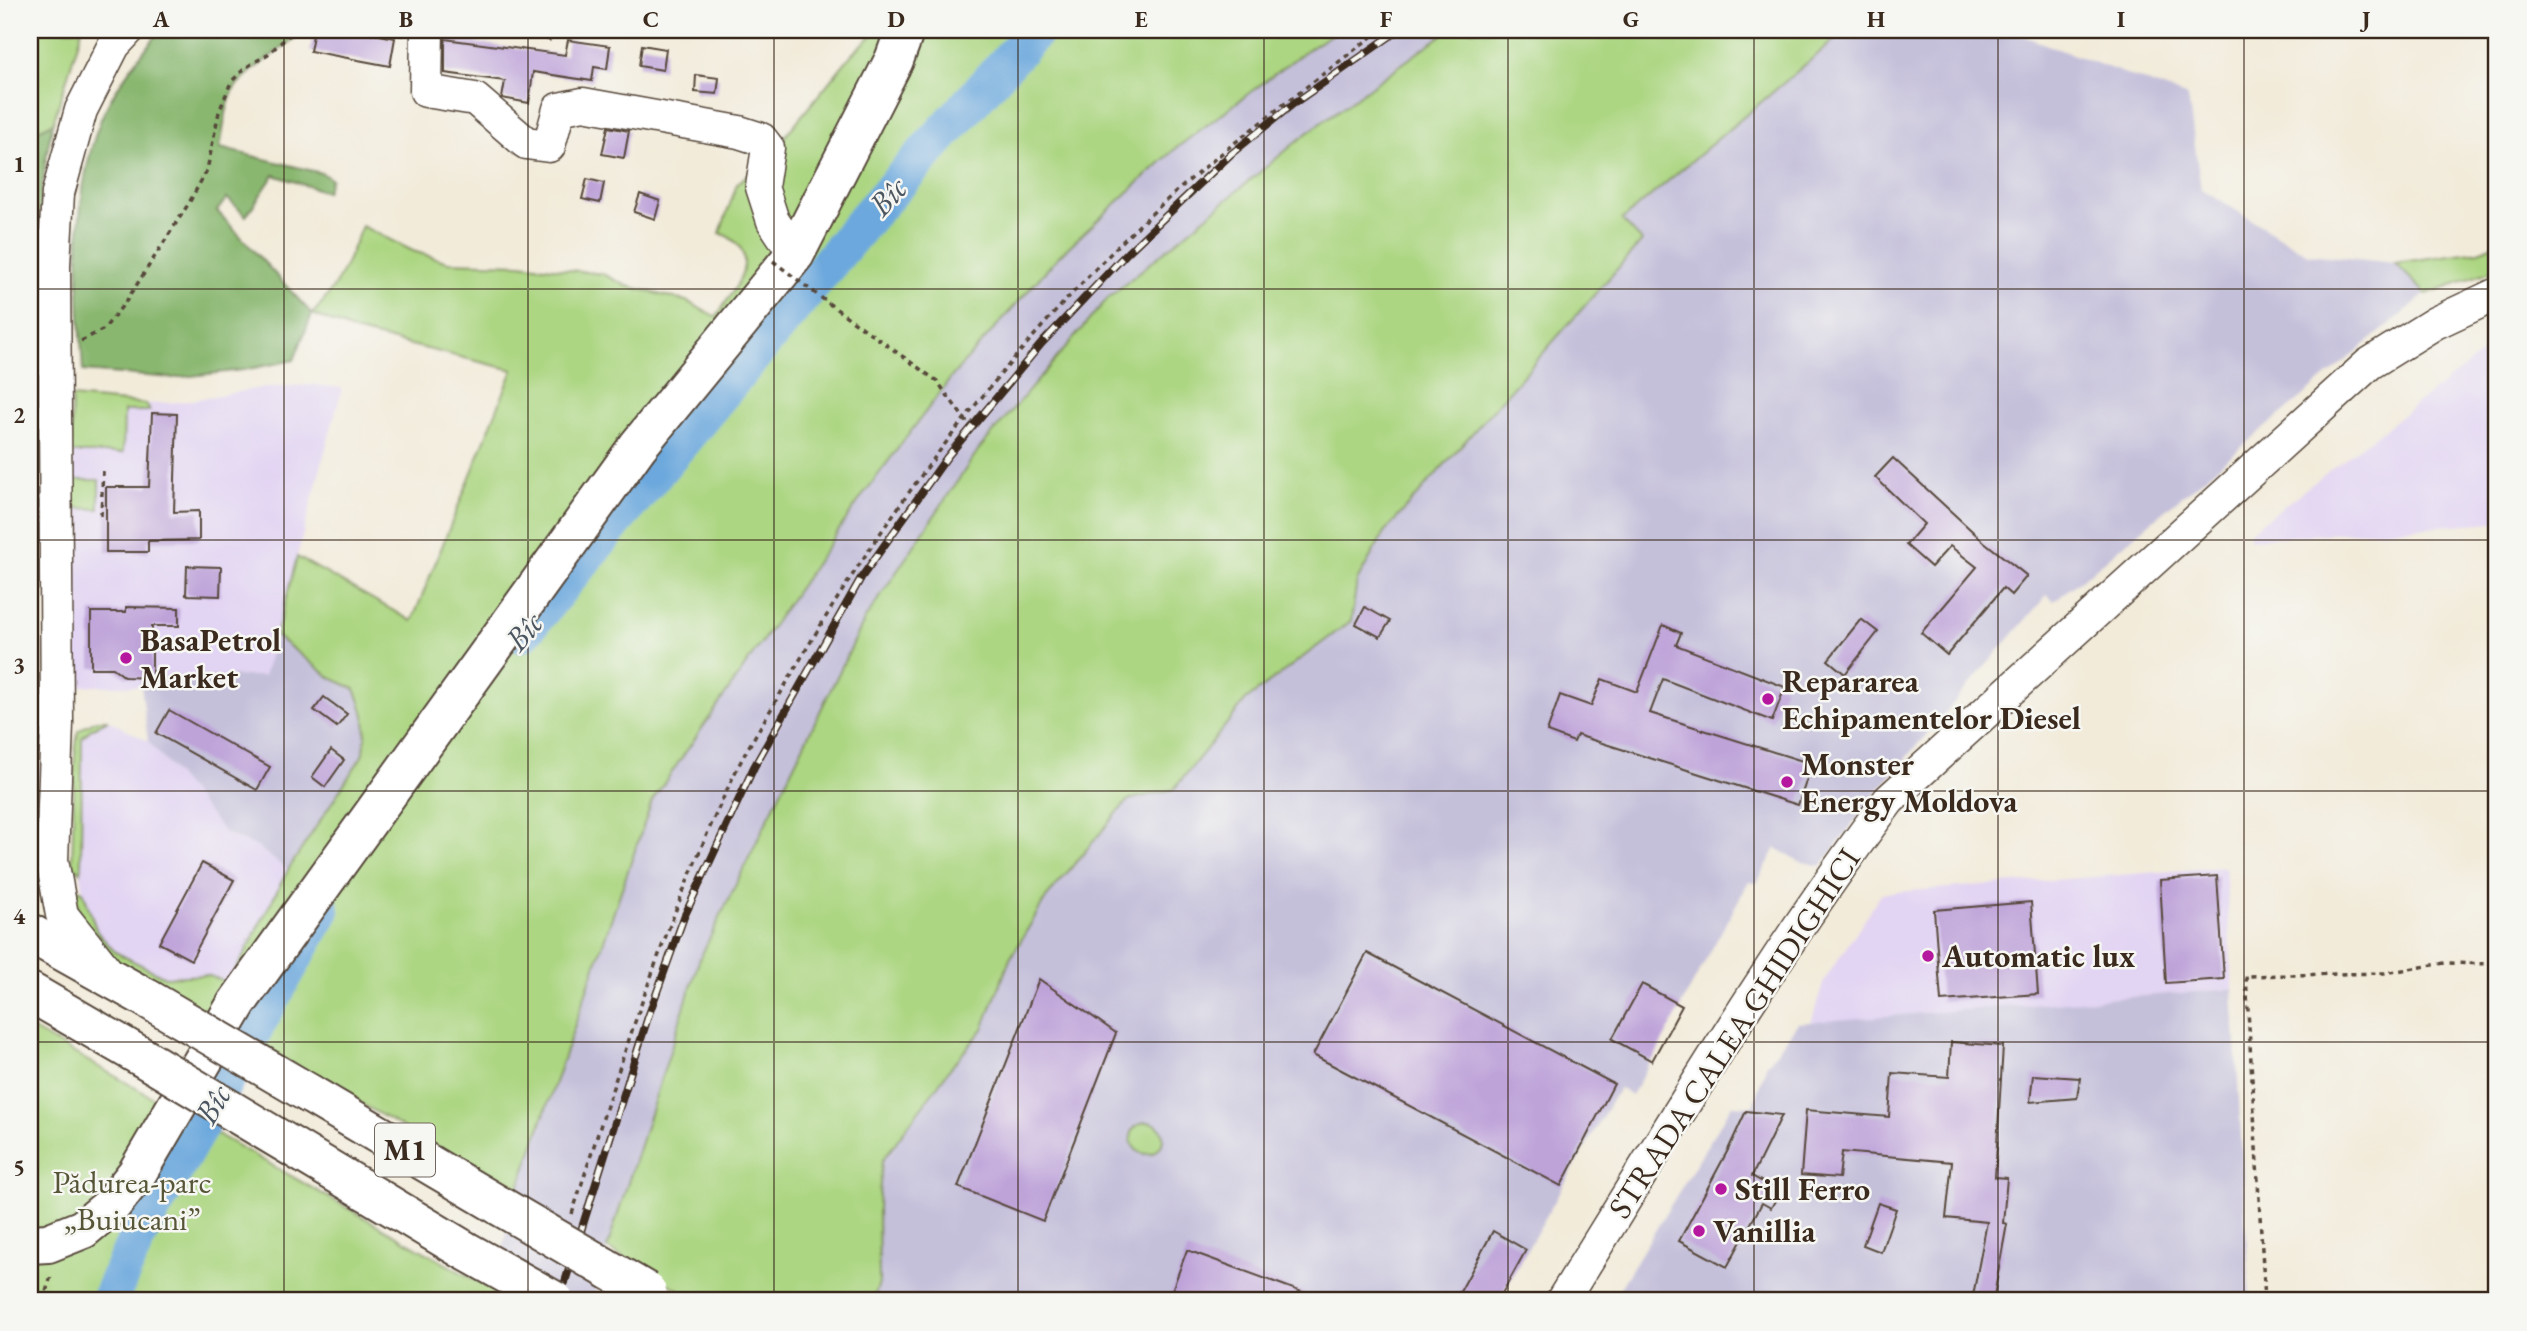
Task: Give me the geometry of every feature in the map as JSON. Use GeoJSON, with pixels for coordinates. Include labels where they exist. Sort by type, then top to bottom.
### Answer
{"type":"FeatureCollection","features":[{"type":"Feature","properties":{"kind":"highway"},"geometry":{"type":"LineString","coordinates":[[30,1244],[48,1243],[83,1229],[111,1206],[137,1173],[237,1003],[638,446],[784,258],[894,60],[905,30]]}},
{"type":"Feature","properties":{"kind":"highway","name":"M1"},"geometry":{"type":"LineString","coordinates":[[30,933],[148,999],[655,1296]]}},
{"type":"Feature","properties":{"kind":"highway","name":"M1"},"geometry":{"type":"LineString","coordinates":[[30,992],[464,1250],[555,1301]]}},
{"type":"Feature","properties":{"kind":"street"},"geometry":{"type":"LineString","coordinates":[[114,980],[62,915],[52,860],[57,709],[54,265],[58,193],[81,110],[114,45],[128,30]]}},
{"type":"Feature","properties":{"kind":"street"},"geometry":{"type":"LineString","coordinates":[[417,33],[426,91],[475,100],[527,143],[549,146],[559,109],[583,104],[739,132],[761,139],[768,148],[762,187],[784,258]]}},
{"type":"Feature","properties":{"kind":"street","name":"STRADA CALEA GHIDIGHICI"},"geometry":{"type":"LineString","coordinates":[[1562,1301],[1793,934],[1839,866],[1889,800],[2369,364],[2435,323],[2497,294]]}},
{"type":"Feature","properties":{"kind":"street"},"geometry":{"type":"LineString","coordinates":[[30,861],[46,837],[55,800]]}},
{"type":"Feature","properties":{"kind":"path"},"geometry":{"type":"LineString","coordinates":[[54,355],[104,329],[127,300],[207,170],[219,112],[231,82],[295,30]]}},
{"type":"Feature","properties":{"kind":"path"},"geometry":{"type":"LineString","coordinates":[[381,30],[417,33]]}},
{"type":"Feature","properties":{"kind":"path"},"geometry":{"type":"LineString","coordinates":[[519,30],[551,40]]}},
{"type":"Feature","properties":{"kind":"path"},"geometry":{"type":"LineString","coordinates":[[570,1217],[663,947],[694,864],[737,769],[830,609],[904,496],[980,397],[1119,245],[1265,117],[1380,30]]}},
{"type":"Feature","properties":{"kind":"path"},"geometry":{"type":"LineString","coordinates":[[784,258],[828,303],[937,381],[971,428]]}},
{"type":"Feature","properties":{"kind":"path"},"geometry":{"type":"LineString","coordinates":[[102,516],[103,467]]}},
{"type":"Feature","properties":{"kind":"path"},"geometry":{"type":"LineString","coordinates":[[2265,1301],[2246,976],[2385,973],[2445,963],[2497,964]]}},
{"type":"Feature","properties":{"kind":"shaded area"},"geometry":{"type":"Polygon","coordinates":[[[1338,30],[1449,30],[1307,133],[1109,298],[979,449],[865,619],[700,958],[607,1248],[594,1301],[497,1301],[502,1250],[517,1193],[652,800],[863,495],[954,375],[1059,256],[1175,149],[1304,52],[1338,30]]]}},
{"type":"Feature","properties":{"kind":"shaded area"},"geometry":{"type":"Polygon","coordinates":[[[1846,30],[2007,30],[2188,97],[2201,189],[2308,254],[2395,263],[2426,294],[2086,576],[2054,601],[2047,595],[1879,789],[1821,866],[1799,861],[1776,848],[1757,883],[1749,881],[1632,1095],[1619,1088],[1498,1301],[873,1301],[879,1283],[878,1206],[882,1161],[948,1071],[983,1029],[1010,959],[1046,898],[1128,800],[1174,789],[1246,700],[1351,621],[1357,581],[1384,533],[1642,241],[1622,221],[1846,30]]]}},
{"type":"Feature","properties":{"kind":"shaded area"},"geometry":{"type":"Polygon","coordinates":[[[2497,350],[2497,522],[2251,539],[2248,533],[2486,351],[2497,350]]]}},
{"type":"Feature","properties":{"kind":"shaded area"},"geometry":{"type":"Polygon","coordinates":[[[315,385],[342,388],[265,676],[141,677],[141,686],[69,686],[73,568],[72,397],[146,404],[181,402],[267,387],[315,385]]]}},
{"type":"Feature","properties":{"kind":"shaded area"},"geometry":{"type":"Polygon","coordinates":[[[30,511],[36,511],[40,778],[30,777],[30,511]]]}},
{"type":"Feature","properties":{"kind":"shaded area"},"geometry":{"type":"Polygon","coordinates":[[[276,636],[331,678],[355,689],[365,714],[367,737],[362,756],[352,775],[288,870],[257,847],[225,833],[148,741],[140,677],[264,676],[276,636]]]}},
{"type":"Feature","properties":{"kind":"shaded area"},"geometry":{"type":"Polygon","coordinates":[[[108,720],[148,741],[225,833],[257,847],[288,870],[229,984],[207,975],[165,977],[115,952],[97,932],[83,891],[81,876],[82,738],[91,729],[108,720]]]}},
{"type":"Feature","properties":{"kind":"shaded area"},"geometry":{"type":"Polygon","coordinates":[[[2225,867],[2233,989],[1811,1023],[1824,981],[1882,893],[2225,867]]]}},
{"type":"Feature","properties":{"kind":"shaded area"},"geometry":{"type":"Polygon","coordinates":[[[2233,989],[2250,1301],[1612,1301],[1732,1105],[1753,1106],[1766,1066],[1798,1023],[2233,989]]]}},
{"type":"Feature","properties":{"kind":"green space"},"geometry":{"type":"Polygon","coordinates":[[[30,30],[82,30],[53,123],[30,134],[30,30]]]}},
{"type":"Feature","properties":{"kind":"green space"},"geometry":{"type":"Polygon","coordinates":[[[161,30],[301,30],[235,88],[227,110],[220,148],[321,173],[331,179],[326,192],[274,175],[246,216],[227,198],[217,211],[312,314],[294,360],[243,370],[173,378],[83,371],[78,244],[84,180],[91,149],[101,119],[120,84],[161,30]]]}},
{"type":"Feature","properties":{"kind":"green space"},"geometry":{"type":"Polygon","coordinates":[[[878,30],[1338,30],[1304,52],[1175,149],[1059,256],[954,374],[863,495],[652,801],[517,1193],[144,979],[113,958],[82,921],[74,892],[78,889],[83,891],[97,932],[115,952],[165,977],[207,975],[229,983],[288,870],[362,756],[365,722],[355,689],[331,678],[276,636],[297,557],[412,621],[513,370],[358,332],[312,314],[336,284],[362,226],[413,251],[448,262],[520,264],[603,274],[627,286],[686,301],[716,317],[738,284],[744,261],[742,250],[734,241],[720,233],[737,184],[773,151],[852,54],[878,30]]]}},
{"type":"Feature","properties":{"kind":"green space"},"geometry":{"type":"Polygon","coordinates":[[[1449,30],[1846,30],[1622,220],[1642,241],[1384,533],[1357,581],[1351,621],[1246,700],[1174,789],[1128,800],[1046,898],[1010,959],[983,1029],[948,1071],[882,1161],[878,1206],[879,1283],[873,1301],[699,1301],[607,1248],[700,958],[865,619],[979,449],[1108,298],[1307,133],[1449,30]]]}},
{"type":"Feature","properties":{"kind":"green space"},"geometry":{"type":"Polygon","coordinates":[[[53,123],[42,189],[37,255],[39,387],[30,387],[30,134],[53,123]]]}},
{"type":"Feature","properties":{"kind":"green space"},"geometry":{"type":"Polygon","coordinates":[[[2497,244],[2497,269],[2426,294],[2395,263],[2478,251],[2497,244]]]}},
{"type":"Feature","properties":{"kind":"green space"},"geometry":{"type":"Polygon","coordinates":[[[72,397],[146,404],[150,411],[124,411],[123,453],[71,453],[72,397]]]}},
{"type":"Feature","properties":{"kind":"green space"},"geometry":{"type":"Polygon","coordinates":[[[71,480],[99,480],[99,509],[72,508],[71,480]]]}},
{"type":"Feature","properties":{"kind":"green space"},"geometry":{"type":"Polygon","coordinates":[[[96,720],[108,720],[91,729],[82,738],[81,872],[72,865],[75,754],[78,731],[96,720]]]}},
{"type":"Feature","properties":{"kind":"green space","name":"Pădurea-parc „Buiucani”"},"geometry":{"type":"Polygon","coordinates":[[[30,1028],[499,1294],[497,1301],[30,1301],[30,1028]]]}},
{"type":"Feature","properties":{"kind":"green space"},"geometry":{"type":"Polygon","coordinates":[[[1147,1122],[1158,1127],[1163,1138],[1158,1149],[1147,1154],[1136,1149],[1131,1138],[1136,1127],[1147,1122]]]}},
{"type":"Feature","properties":{"kind":"building"},"geometry":{"type":"Polygon","coordinates":[[[314,30],[353,30],[395,38],[390,66],[310,51],[314,30]]]}},
{"type":"Feature","properties":{"kind":"building"},"geometry":{"type":"Polygon","coordinates":[[[445,39],[565,55],[568,40],[610,46],[607,69],[594,67],[592,81],[533,72],[529,103],[502,98],[505,81],[445,73],[445,39]]]}},
{"type":"Feature","properties":{"kind":"building"},"geometry":{"type":"Polygon","coordinates":[[[642,45],[666,49],[663,70],[639,66],[642,45]]]}},
{"type":"Feature","properties":{"kind":"building"},"geometry":{"type":"Polygon","coordinates":[[[696,75],[719,78],[717,94],[695,92],[696,75]]]}},
{"type":"Feature","properties":{"kind":"building"},"geometry":{"type":"Polygon","coordinates":[[[608,127],[629,131],[624,158],[602,154],[608,127]]]}},
{"type":"Feature","properties":{"kind":"building"},"geometry":{"type":"Polygon","coordinates":[[[587,179],[604,183],[600,203],[582,199],[587,179]]]}},
{"type":"Feature","properties":{"kind":"building"},"geometry":{"type":"Polygon","coordinates":[[[640,194],[660,201],[655,219],[634,212],[640,194]]]}},
{"type":"Feature","properties":{"kind":"building"},"geometry":{"type":"Polygon","coordinates":[[[152,413],[177,414],[174,512],[199,511],[199,540],[148,541],[148,552],[106,552],[106,487],[149,487],[152,413]]]}},
{"type":"Feature","properties":{"kind":"building"},"geometry":{"type":"Polygon","coordinates":[[[1893,458],[1983,541],[2027,576],[2011,595],[2003,588],[1947,655],[1921,633],[1977,567],[1950,546],[1931,567],[1906,545],[1924,524],[1875,477],[1893,458]]]}},
{"type":"Feature","properties":{"kind":"building"},"geometry":{"type":"Polygon","coordinates":[[[187,566],[221,567],[220,596],[186,595],[187,566]]]}},
{"type":"Feature","properties":{"kind":"building"},"geometry":{"type":"Polygon","coordinates":[[[126,607],[179,608],[179,626],[152,626],[152,678],[125,677],[113,668],[91,668],[91,612],[126,612],[126,607]]]}},
{"type":"Feature","properties":{"kind":"building"},"geometry":{"type":"Polygon","coordinates":[[[1365,607],[1390,621],[1380,637],[1356,624],[1365,607]]]}},
{"type":"Feature","properties":{"kind":"building"},"geometry":{"type":"Polygon","coordinates":[[[1861,619],[1878,632],[1845,674],[1828,660],[1861,619]]]}},
{"type":"Feature","properties":{"kind":"building"},"geometry":{"type":"Polygon","coordinates":[[[1663,625],[1681,633],[1676,645],[1785,687],[1772,721],[1663,679],[1650,713],[1812,764],[1798,805],[1577,735],[1574,742],[1547,732],[1560,695],[1591,706],[1602,679],[1637,692],[1663,625]]]}},
{"type":"Feature","properties":{"kind":"building"},"geometry":{"type":"Polygon","coordinates":[[[324,697],[347,714],[337,727],[314,710],[324,697]]]}},
{"type":"Feature","properties":{"kind":"building"},"geometry":{"type":"Polygon","coordinates":[[[169,710],[270,767],[257,790],[156,733],[169,710]]]}},
{"type":"Feature","properties":{"kind":"building"},"geometry":{"type":"Polygon","coordinates":[[[331,750],[344,760],[325,787],[312,777],[331,750]]]}},
{"type":"Feature","properties":{"kind":"building"},"geometry":{"type":"Polygon","coordinates":[[[202,863],[234,880],[191,960],[159,943],[202,863]]]}},
{"type":"Feature","properties":{"kind":"building"},"geometry":{"type":"Polygon","coordinates":[[[2217,876],[2224,979],[2166,983],[2160,880],[2217,876]]]}},
{"type":"Feature","properties":{"kind":"building"},"geometry":{"type":"Polygon","coordinates":[[[2031,902],[2038,994],[1941,1001],[1934,910],[2031,902]]]}},
{"type":"Feature","properties":{"kind":"building"},"geometry":{"type":"Polygon","coordinates":[[[1367,953],[1614,1084],[1561,1186],[1313,1055],[1367,953]]]}},
{"type":"Feature","properties":{"kind":"building"},"geometry":{"type":"Polygon","coordinates":[[[1039,979],[1116,1033],[1043,1221],[958,1187],[1039,979]]]}},
{"type":"Feature","properties":{"kind":"building"},"geometry":{"type":"Polygon","coordinates":[[[1642,984],[1682,1006],[1652,1061],[1612,1039],[1642,984]]]}},
{"type":"Feature","properties":{"kind":"building"},"geometry":{"type":"Polygon","coordinates":[[[1951,1042],[2003,1046],[1995,1177],[2007,1178],[2003,1223],[2007,1224],[1993,1301],[1972,1301],[1987,1222],[1946,1218],[1952,1162],[1842,1152],[1839,1178],[1801,1175],[1806,1110],[1889,1117],[1892,1073],[1949,1077],[1951,1042]]]}},
{"type":"Feature","properties":{"kind":"building"},"geometry":{"type":"Polygon","coordinates":[[[2033,1075],[2080,1078],[2077,1098],[2030,1102],[2033,1075]]]}},
{"type":"Feature","properties":{"kind":"building"},"geometry":{"type":"Polygon","coordinates":[[[1746,1111],[1782,1115],[1752,1176],[1780,1192],[1771,1208],[1762,1203],[1727,1267],[1679,1241],[1746,1111]]]}},
{"type":"Feature","properties":{"kind":"building"},"geometry":{"type":"Polygon","coordinates":[[[1878,1203],[1896,1209],[1881,1252],[1863,1245],[1878,1203]]]}},
{"type":"Feature","properties":{"kind":"building"},"geometry":{"type":"Polygon","coordinates":[[[1493,1231],[1526,1250],[1498,1301],[1455,1301],[1493,1231]]]}},
{"type":"Feature","properties":{"kind":"building"},"geometry":{"type":"Polygon","coordinates":[[[1187,1250],[1321,1299],[1168,1301],[1187,1250]]]}},
{"type":"Feature","properties":{"kind":"waterway","name":"Bîc"},"geometry":{"type":"LineString","coordinates":[[522,633],[870,214],[1036,30]]}},
{"type":"Feature","properties":{"kind":"waterway","name":"Bîc"},"geometry":{"type":"LineString","coordinates":[[109,1301],[139,1233],[321,910]]}},
{"type":"Feature","properties":{"kind":"railway"},"geometry":{"type":"LineString","coordinates":[[559,1301],[648,1017],[684,917],[754,767],[861,578],[947,457],[1042,343],[1127,253],[1231,154],[1293,104],[1399,30]]}},
{"type":"Feature","properties":{"kind":"place","name":"BasaPetrol Market"},"geometry":{"type":"Point","coordinates":[126,658]}},
{"type":"Feature","properties":{"kind":"place","name":"Repararea Echipamentelor Diesel"},"geometry":{"type":"Point","coordinates":[1768,699]}},
{"type":"Feature","properties":{"kind":"place","name":"Monster Energy Moldova"},"geometry":{"type":"Point","coordinates":[1787,782]}},
{"type":"Feature","properties":{"kind":"place","name":"Automatic lux"},"geometry":{"type":"Point","coordinates":[1928,956]}},
{"type":"Feature","properties":{"kind":"place","name":"Still Ferro"},"geometry":{"type":"Point","coordinates":[1721,1189]}},
{"type":"Feature","properties":{"kind":"place","name":"Vanillia"},"geometry":{"type":"Point","coordinates":[1699,1231]}}]}
